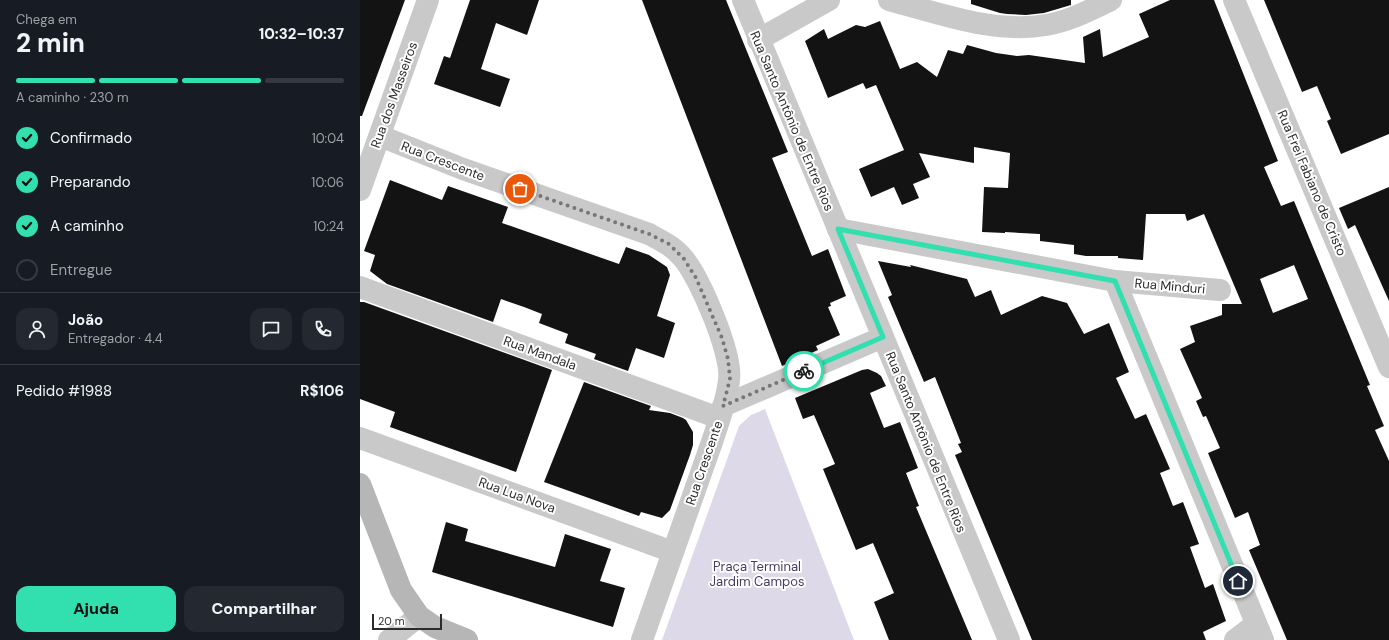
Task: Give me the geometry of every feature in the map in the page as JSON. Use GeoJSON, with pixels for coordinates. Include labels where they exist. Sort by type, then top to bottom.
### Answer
{"type":"FeatureCollection","features":[{"type":"Feature","properties":{"kind":"street","name":"Rua dos Masseiros"},"geometry":{"type":"LineString","coordinates":[[360,190],[428,0]]}},
{"type":"Feature","properties":{"kind":"street","name":"Rua Santo Antônio de Entre Rios"},"geometry":{"type":"LineString","coordinates":[[742,0],[1009,640]]}},
{"type":"Feature","properties":{"kind":"street"},"geometry":{"type":"LineString","coordinates":[[758,40],[829,0]]}},
{"type":"Feature","properties":{"kind":"street"},"geometry":{"type":"LineString","coordinates":[[889,0],[982,24],[1018,27],[1046,25],[1077,17],[1112,0]]}},
{"type":"Feature","properties":{"kind":"street","name":"Rua Frei Fabiano de Cristo"},"geometry":{"type":"LineString","coordinates":[[1234,0],[1389,367]]}},
{"type":"Feature","properties":{"kind":"street","name":"Rua Crescente"},"geometry":{"type":"LineString","coordinates":[[380,136],[462,170],[649,234],[669,244],[684,259],[696,278],[722,338],[728,359],[730,379],[721,412],[642,640]]}},
{"type":"Feature","properties":{"kind":"street","name":"Rua Minduri"},"geometry":{"type":"LineString","coordinates":[[838,229],[1115,281],[1220,290]]}},
{"type":"Feature","properties":{"kind":"street"},"geometry":{"type":"LineString","coordinates":[[1115,281],[1259,632],[1235,640]]}},
{"type":"Feature","properties":{"kind":"street","name":"Rua Mandala"},"geometry":{"type":"LineString","coordinates":[[360,287],[721,412]]}},
{"type":"Feature","properties":{"kind":"street"},"geometry":{"type":"LineString","coordinates":[[721,412],[883,337]]}},
{"type":"Feature","properties":{"kind":"street","name":"Rua Lua Nova"},"geometry":{"type":"LineString","coordinates":[[360,438],[673,552]]}},
{"type":"Feature","properties":{"kind":"street"},"geometry":{"type":"LineString","coordinates":[[360,484],[401,590],[419,616],[435,627],[467,640]]}},
{"type":"Feature","properties":{"kind":"street"},"geometry":{"type":"LineString","coordinates":[[389,640],[419,616]]}},
{"type":"Feature","properties":{"kind":"green space","name":"Praça Terminal Jardim Campos"},"geometry":{"type":"Polygon","coordinates":[[[765,409],[854,640],[662,640],[739,426],[751,415],[765,409]]]}},
{"type":"Feature","properties":{"kind":"building"},"geometry":{"type":"Polygon","coordinates":[[[360,0],[405,0],[362,116],[360,116],[360,0]]]}},
{"type":"Feature","properties":{"kind":"building"},"geometry":{"type":"Polygon","coordinates":[[[470,0],[539,0],[527,35],[496,23],[481,69],[510,79],[500,107],[434,84],[444,56],[450,58],[470,0]]]}},
{"type":"Feature","properties":{"kind":"building"},"geometry":{"type":"Polygon","coordinates":[[[642,0],[726,0],[788,152],[772,158],[812,256],[828,249],[846,296],[830,303],[831,306],[828,307],[840,335],[816,346],[818,350],[782,366],[642,0]]]}},
{"type":"Feature","properties":{"kind":"building"},"geometry":{"type":"Polygon","coordinates":[[[971,0],[1071,0],[1071,5],[1044,13],[1026,15],[1000,13],[971,4],[971,0]]]}},
{"type":"Feature","properties":{"kind":"building"},"geometry":{"type":"Polygon","coordinates":[[[1170,0],[1214,0],[1278,161],[1264,167],[1281,206],[1294,201],[1370,385],[1367,386],[1384,426],[1375,430],[1389,461],[1389,640],[1287,640],[1249,550],[1260,545],[1248,512],[1235,518],[1208,453],[1220,448],[1206,416],[1203,417],[1196,401],[1202,398],[1180,349],[1195,342],[1190,326],[1222,315],[1222,304],[1242,304],[1204,214],[1187,221],[1185,214],[1146,214],[1143,260],[1118,258],[1118,256],[1086,256],[1074,254],[1074,245],[1040,241],[1040,234],[982,232],[984,187],[1008,188],[1010,153],[974,147],[974,163],[919,153],[930,177],[913,184],[919,198],[902,205],[894,187],[871,197],[859,169],[904,150],[876,85],[866,89],[863,83],[828,98],[805,41],[824,29],[828,39],[856,25],[865,27],[880,21],[900,69],[917,62],[937,77],[948,50],[963,54],[967,45],[996,53],[1017,56],[1029,55],[1085,63],[1083,37],[1100,29],[1103,57],[1149,37],[1139,14],[1170,0]],[[1294,265],[1260,279],[1273,313],[1308,299],[1294,265]]]}},
{"type":"Feature","properties":{"kind":"building"},"geometry":{"type":"Polygon","coordinates":[[[1264,0],[1389,0],[1389,134],[1341,154],[1327,121],[1331,119],[1317,86],[1302,92],[1264,0]]]}},
{"type":"Feature","properties":{"kind":"building"},"geometry":{"type":"Polygon","coordinates":[[[390,180],[442,200],[448,186],[508,207],[502,223],[619,264],[626,247],[649,255],[667,267],[670,275],[657,316],[675,323],[664,358],[636,348],[628,371],[594,359],[596,354],[565,343],[568,334],[539,323],[542,314],[524,307],[501,299],[493,322],[387,284],[370,271],[375,255],[364,251],[390,180]]]}},
{"type":"Feature","properties":{"kind":"building"},"geometry":{"type":"Polygon","coordinates":[[[1389,187],[1389,301],[1355,225],[1348,229],[1339,208],[1389,187]]]}},
{"type":"Feature","properties":{"kind":"building"},"geometry":{"type":"Polygon","coordinates":[[[878,261],[911,267],[910,265],[967,279],[975,297],[991,290],[1001,315],[1042,296],[1067,303],[1084,334],[1109,323],[1129,372],[1116,378],[1135,419],[1146,414],[1170,469],[1160,473],[1173,506],[1183,502],[1199,544],[1190,547],[1205,588],[1213,584],[1226,621],[1203,632],[1206,640],[1032,640],[955,455],[962,452],[958,444],[961,443],[935,377],[924,382],[888,297],[892,295],[878,261]]]}},
{"type":"Feature","properties":{"kind":"building"},"geometry":{"type":"Polygon","coordinates":[[[360,302],[364,302],[552,370],[516,472],[390,427],[395,412],[360,399],[360,302]]]}},
{"type":"Feature","properties":{"kind":"building"},"geometry":{"type":"Polygon","coordinates":[[[868,369],[881,376],[886,386],[870,393],[884,428],[900,422],[918,468],[906,473],[919,506],[916,507],[972,640],[889,640],[874,602],[894,593],[873,543],[856,550],[823,469],[835,464],[814,415],[803,419],[795,398],[862,370],[868,369]]]}},
{"type":"Feature","properties":{"kind":"building"},"geometry":{"type":"Polygon","coordinates":[[[584,382],[651,406],[649,410],[670,413],[683,418],[686,420],[693,432],[693,445],[690,455],[670,510],[662,518],[641,512],[639,516],[544,482],[584,382]]]}},
{"type":"Feature","properties":{"kind":"building"},"geometry":{"type":"Polygon","coordinates":[[[446,522],[468,529],[465,541],[555,567],[565,534],[611,549],[600,581],[625,588],[613,627],[432,572],[446,522]]]}},
{"type":"Feature","properties":{"kind":"way so far"},"geometry":{"type":"LineString","coordinates":[[520,189],[649,234],[669,244],[684,259],[696,278],[722,338],[728,359],[730,379],[723,406],[804,371]]}},
{"type":"Feature","properties":{"kind":"route"},"geometry":{"type":"LineString","coordinates":[[804,371],[883,337],[838,229],[1115,281],[1238,581]]}}]}
